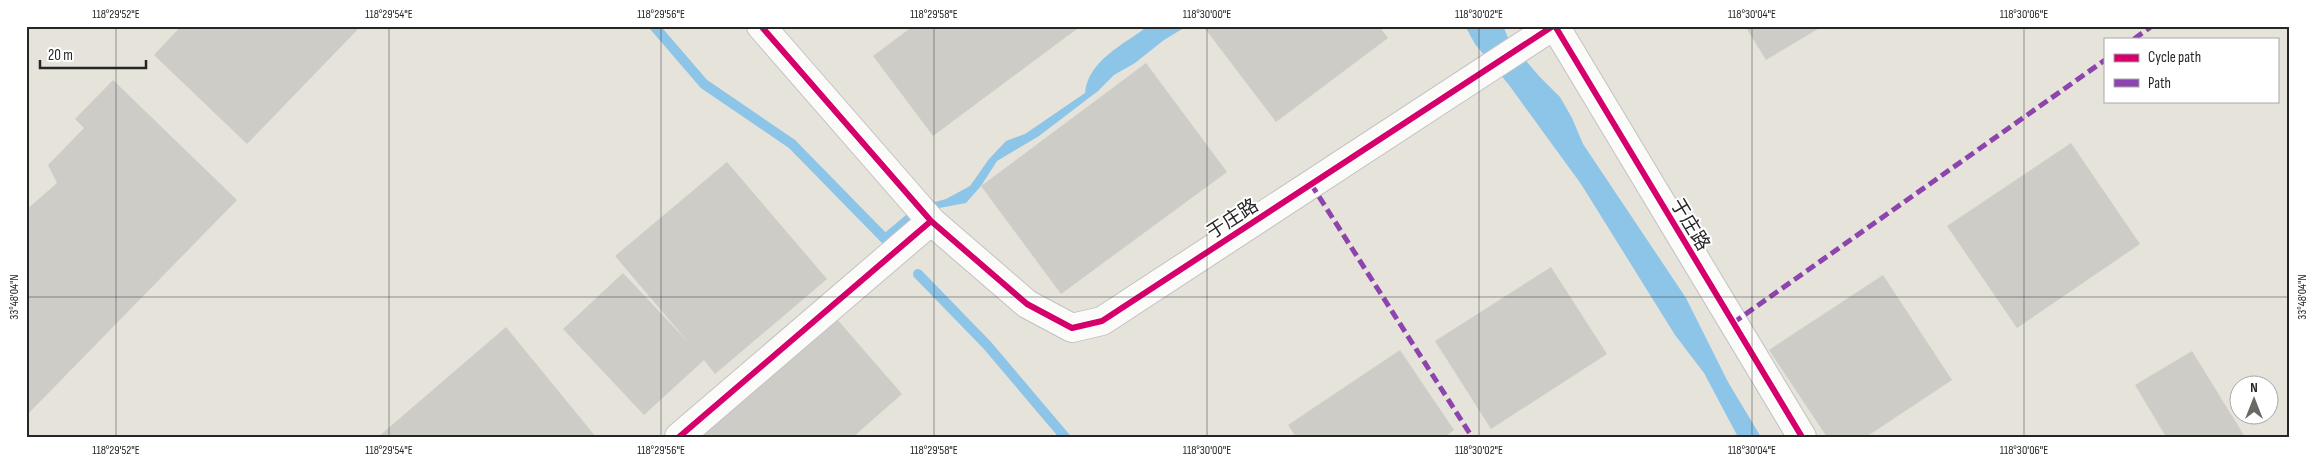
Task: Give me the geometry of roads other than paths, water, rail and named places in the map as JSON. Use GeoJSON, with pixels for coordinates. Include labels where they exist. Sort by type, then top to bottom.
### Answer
{"type":"FeatureCollection","features":[{"type":"Feature","properties":{"kind":"street","name":"于庄路"},"geometry":{"type":"LineString","coordinates":[[762,26],[931,221],[1027,304],[1072,328],[1102,321],[1554,26],[1802,437]]}},
{"type":"Feature","properties":{"kind":"street"},"geometry":{"type":"LineString","coordinates":[[680,437],[931,221]]}},
{"type":"Feature","properties":{"kind":"water"},"geometry":{"type":"Polygon","coordinates":[[[1148,26],[1187,26],[1164,40],[1135,63],[1114,75],[1098,91],[1039,136],[997,161],[981,186],[966,203],[934,209],[887,241],[881,236],[906,215],[928,204],[946,199],[970,186],[989,159],[1006,141],[1025,134],[1085,93],[1088,81],[1100,62],[1148,26]]]}},
{"type":"Feature","properties":{"kind":"water"},"geometry":{"type":"Polygon","coordinates":[[[1465,26],[1503,26],[1510,42],[1560,97],[1572,118],[1583,144],[1686,298],[1728,382],[1761,437],[1738,437],[1704,373],[1675,335],[1581,184],[1509,85],[1475,44],[1465,26]]]}},
{"type":"Feature","properties":{"kind":"waterway"},"geometry":{"type":"LineString","coordinates":[[654,26],[704,84],[792,144],[887,241]]}},
{"type":"Feature","properties":{"kind":"waterway"},"geometry":{"type":"LineString","coordinates":[[918,274],[987,345],[1065,437]]}}]}
